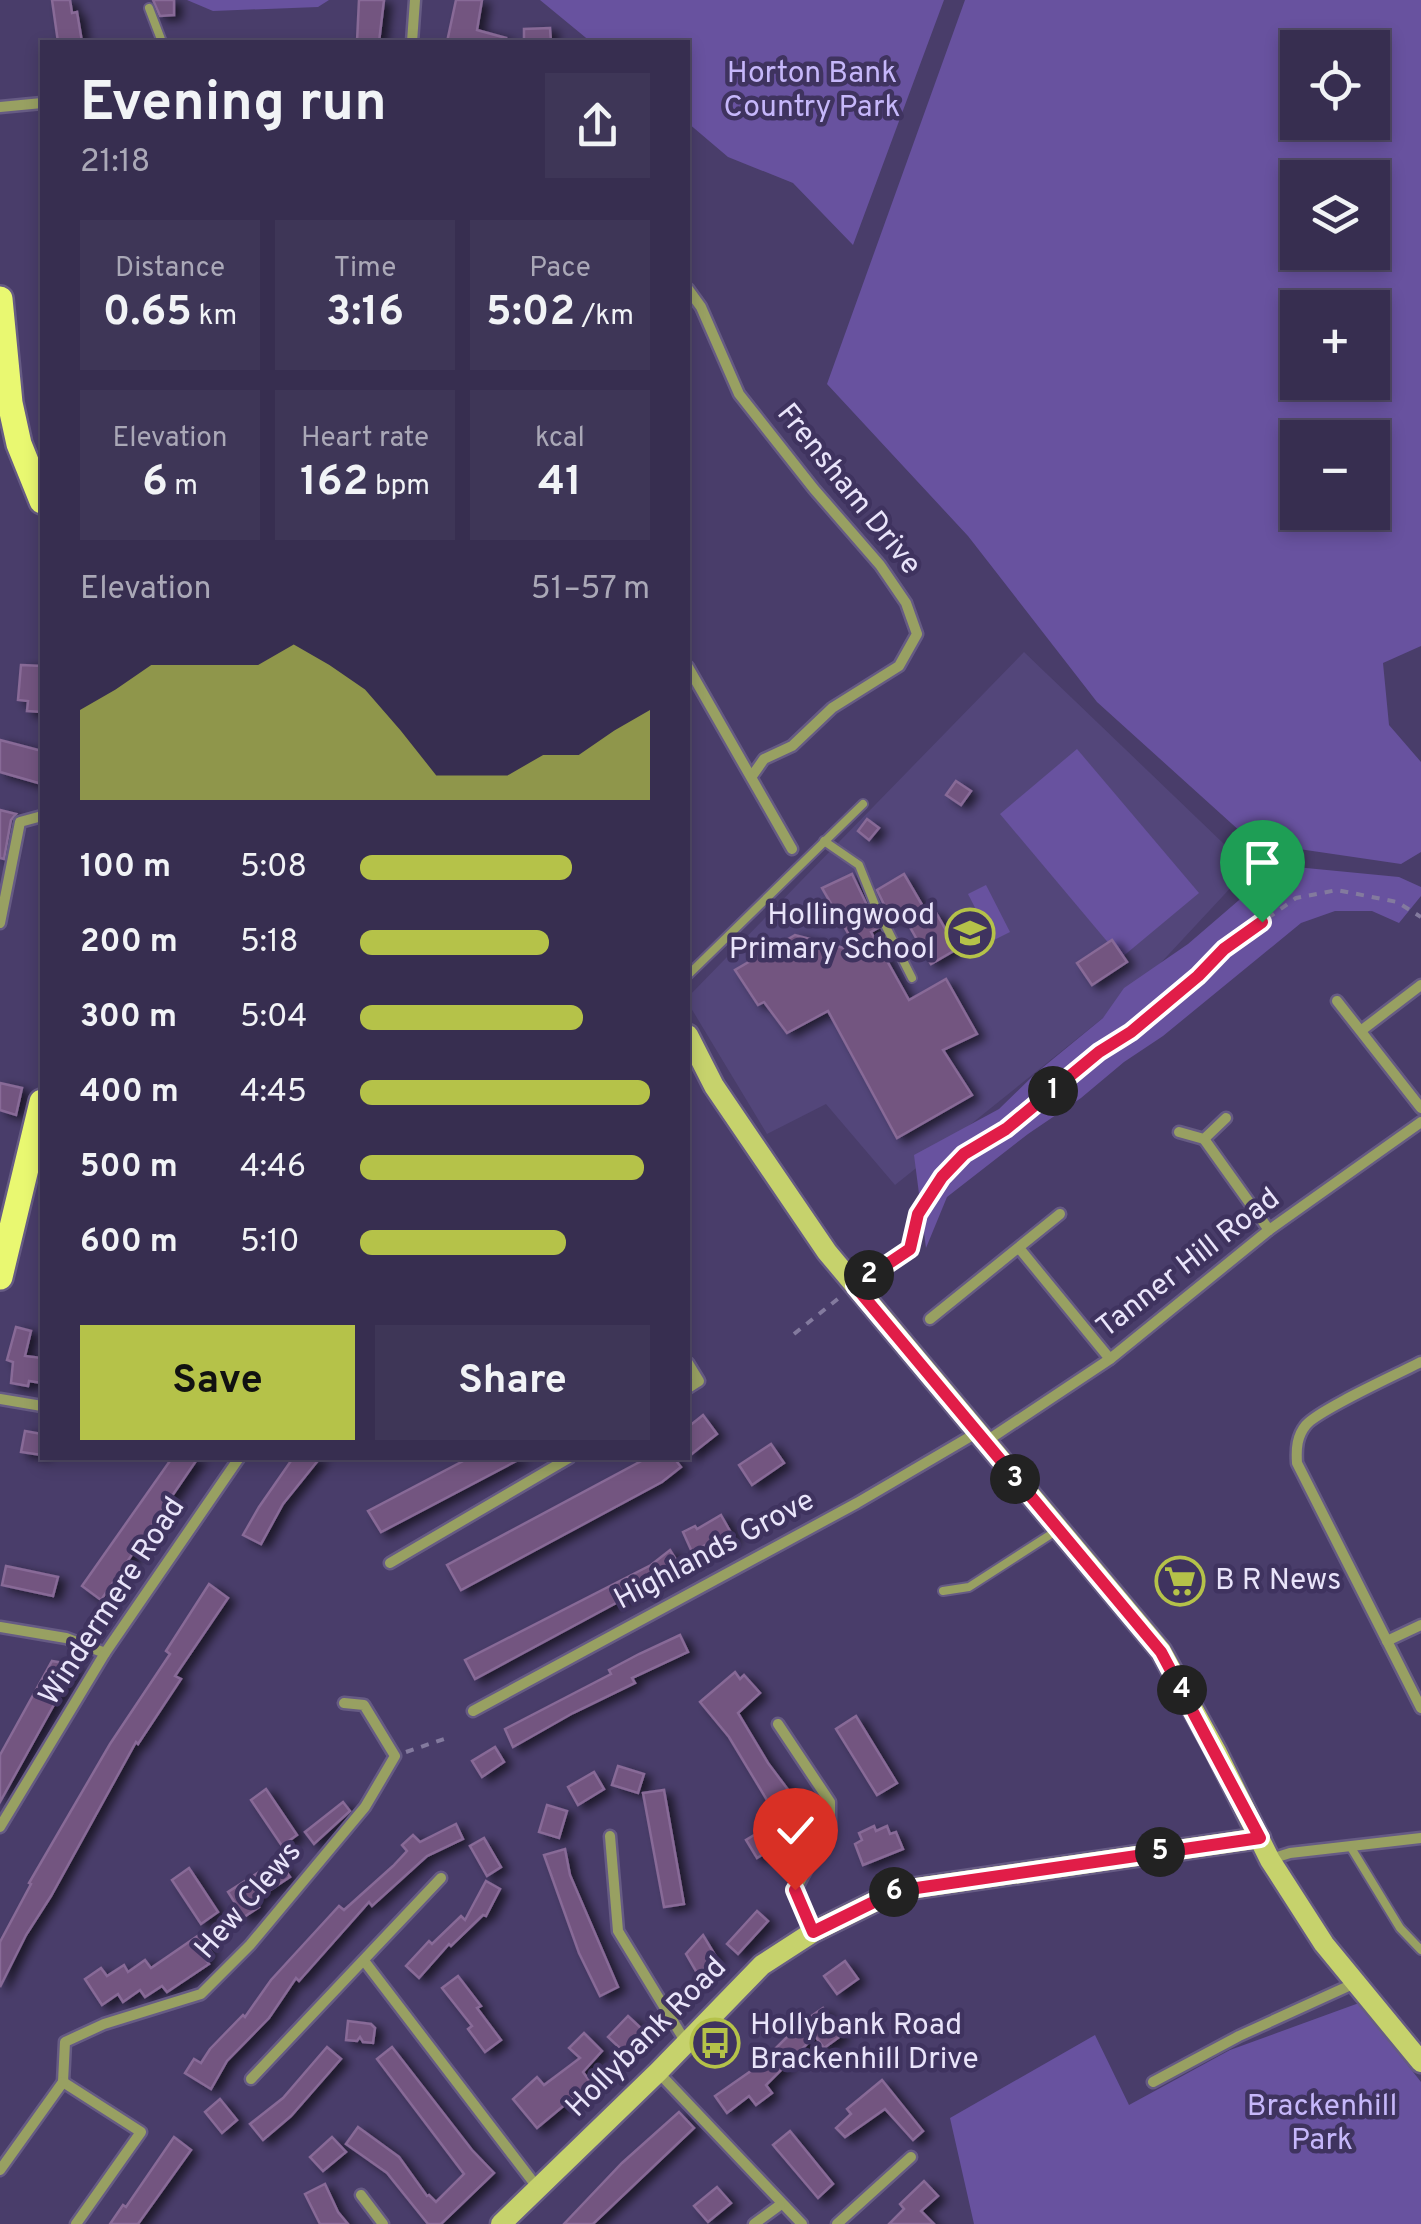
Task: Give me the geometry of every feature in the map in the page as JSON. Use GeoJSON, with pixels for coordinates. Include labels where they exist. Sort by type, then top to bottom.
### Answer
{"type":"FeatureCollection","features":[{"type":"Feature","properties":{"kind":"main road"},"geometry":{"type":"LineString","coordinates":[[0,298],[5,407],[40,496]]}},
{"type":"Feature","properties":{"kind":"main road"},"geometry":{"type":"LineString","coordinates":[[0,1277],[40,1110]]}},
{"type":"Feature","properties":{"kind":"street"},"geometry":{"type":"LineString","coordinates":[[412,40],[415,0]]}},
{"type":"Feature","properties":{"kind":"street"},"geometry":{"type":"LineString","coordinates":[[0,106],[40,103]]}},
{"type":"Feature","properties":{"kind":"street","name":"Frensham Drive"},"geometry":{"type":"LineString","coordinates":[[690,292],[701,307],[740,394],[880,565],[906,603],[917,634],[899,666],[832,708],[792,746],[764,758],[752,776]]}},
{"type":"Feature","properties":{"kind":"street"},"geometry":{"type":"LineString","coordinates":[[690,670],[792,849]]}},
{"type":"Feature","properties":{"kind":"street"},"geometry":{"type":"LineString","coordinates":[[0,924],[20,822],[40,817]]}},
{"type":"Feature","properties":{"kind":"street"},"geometry":{"type":"LineString","coordinates":[[1362,1030],[1421,985]]}},
{"type":"Feature","properties":{"kind":"street"},"geometry":{"type":"LineString","coordinates":[[1337,1001],[1421,1108]]}},
{"type":"Feature","properties":{"kind":"street"},"geometry":{"type":"LineString","coordinates":[[690,1039],[714,1086],[826,1252],[1161,1652],[1270,1860],[1324,1944],[1421,2062]]}},
{"type":"Feature","properties":{"kind":"street"},"geometry":{"type":"LineString","coordinates":[[1204,1139],[1226,1118]]}},
{"type":"Feature","properties":{"kind":"street","name":"Tanner Hill Road"},"geometry":{"type":"LineString","coordinates":[[982,1437],[1110,1359],[1269,1230],[1421,1122]]}},
{"type":"Feature","properties":{"kind":"street"},"geometry":{"type":"LineString","coordinates":[[1179,1132],[1204,1139],[1269,1230]]}},
{"type":"Feature","properties":{"kind":"street"},"geometry":{"type":"LineString","coordinates":[[930,1319],[1060,1214]]}},
{"type":"Feature","properties":{"kind":"street"},"geometry":{"type":"LineString","coordinates":[[1019,1248],[1110,1359]]}},
{"type":"Feature","properties":{"kind":"street"},"geometry":{"type":"LineString","coordinates":[[1421,1362],[1311,1419],[1297,1440],[1296,1451],[1297,1463],[1421,1708]]}},
{"type":"Feature","properties":{"kind":"street"},"geometry":{"type":"LineString","coordinates":[[690,1366],[699,1381],[690,1387]]}},
{"type":"Feature","properties":{"kind":"street"},"geometry":{"type":"LineString","coordinates":[[0,1399],[40,1406]]}},
{"type":"Feature","properties":{"kind":"street","name":"Highlands Grove"},"geometry":{"type":"LineString","coordinates":[[473,1710],[982,1437]]}},
{"type":"Feature","properties":{"kind":"street","name":"Windermere Road"},"geometry":{"type":"LineString","coordinates":[[2,1820],[106,1653],[238,1460]]}},
{"type":"Feature","properties":{"kind":"street"},"geometry":{"type":"LineString","coordinates":[[390,1563],[566,1460]]}},
{"type":"Feature","properties":{"kind":"street"},"geometry":{"type":"LineString","coordinates":[[1387,1641],[1421,1624]]}},
{"type":"Feature","properties":{"kind":"street"},"geometry":{"type":"LineString","coordinates":[[0,1627],[66,1638],[106,1653]]}},
{"type":"Feature","properties":{"kind":"street"},"geometry":{"type":"LineString","coordinates":[[344,1703],[364,1705],[394,1756]]}},
{"type":"Feature","properties":{"kind":"street"},"geometry":{"type":"LineString","coordinates":[[778,1724],[830,1802],[830,1826],[795,1890],[813,1932]]}},
{"type":"Feature","properties":{"kind":"street","name":"Hew Clews"},"geometry":{"type":"LineString","coordinates":[[63,2082],[65,2042],[104,2024],[201,1994],[250,1945],[365,1807],[394,1756]]}},
{"type":"Feature","properties":{"kind":"street"},"geometry":{"type":"LineString","coordinates":[[610,1836],[618,1931],[685,2041]]}},
{"type":"Feature","properties":{"kind":"street","name":"Hollybank Road"},"geometry":{"type":"LineString","coordinates":[[501,2224],[762,1965],[813,1932],[896,1891],[1260,1838]]}},
{"type":"Feature","properties":{"kind":"street"},"geometry":{"type":"LineString","coordinates":[[1270,1860],[1290,1853],[1421,1838]]}},
{"type":"Feature","properties":{"kind":"street"},"geometry":{"type":"LineString","coordinates":[[251,2079],[441,1878]]}},
{"type":"Feature","properties":{"kind":"street"},"geometry":{"type":"LineString","coordinates":[[364,1962],[537,2187]]}},
{"type":"Feature","properties":{"kind":"street"},"geometry":{"type":"LineString","coordinates":[[1153,2082],[1239,2036],[1354,1984]]}},
{"type":"Feature","properties":{"kind":"street"},"geometry":{"type":"LineString","coordinates":[[658,2072],[802,2224]]}},
{"type":"Feature","properties":{"kind":"street"},"geometry":{"type":"LineString","coordinates":[[0,2170],[63,2082],[141,2132],[76,2224]]}},
{"type":"Feature","properties":{"kind":"street"},"geometry":{"type":"LineString","coordinates":[[837,2224],[910,2157]]}},
{"type":"Feature","properties":{"kind":"street"},"geometry":{"type":"LineString","coordinates":[[361,2196],[384,2224]]}},
{"type":"Feature","properties":{"kind":"street"},"geometry":{"type":"LineString","coordinates":[[754,2224],[780,2205]]}},
{"type":"Feature","properties":{"kind":"lane"},"geometry":{"type":"LineString","coordinates":[[149,8],[161,40]]}},
{"type":"Feature","properties":{"kind":"lane"},"geometry":{"type":"LineString","coordinates":[[690,973],[863,804]]}},
{"type":"Feature","properties":{"kind":"lane"},"geometry":{"type":"LineString","coordinates":[[824,842],[860,865],[875,905],[912,978]]}},
{"type":"Feature","properties":{"kind":"lane"},"geometry":{"type":"LineString","coordinates":[[943,1592],[969,1587],[1057,1531]]}},
{"type":"Feature","properties":{"kind":"lane"},"geometry":{"type":"LineString","coordinates":[[1350,1846],[1392,1916],[1421,1950]]}},
{"type":"Feature","properties":{"kind":"path"},"geometry":{"type":"LineString","coordinates":[[794,1334],[910,1249],[918,1214],[942,1177],[964,1154],[1006,1129],[1099,1052],[1162,1008],[1224,949],[1296,898],[1337,890],[1397,902],[1421,917]]}},
{"type":"Feature","properties":{"kind":"path"},"geometry":{"type":"LineString","coordinates":[[394,1756],[444,1739]]}},
{"type":"Feature","properties":{"kind":"shaded area","name":"Hollingwood Primary School"},"geometry":{"type":"Polygon","coordinates":[[[1024,652],[1249,868],[1129,997],[895,1185],[826,1104],[767,1134],[690,1006],[690,995],[1024,652]]]}},
{"type":"Feature","properties":{"kind":"green space"},"geometry":{"type":"Polygon","coordinates":[[[187,0],[329,0],[318,7],[213,11],[187,0]]]}},
{"type":"Feature","properties":{"kind":"green space","name":"Horton Bank Country Park"},"geometry":{"type":"Polygon","coordinates":[[[540,0],[944,0],[853,245],[793,183],[728,157],[690,125],[690,40],[589,40],[540,0]]]}},
{"type":"Feature","properties":{"kind":"green space"},"geometry":{"type":"Polygon","coordinates":[[[965,0],[1421,0],[1421,646],[1383,663],[1389,725],[1421,762],[1421,852],[1401,864],[1252,842],[1097,702],[968,536],[827,384],[965,0]]]}},
{"type":"Feature","properties":{"kind":"green space"},"geometry":{"type":"Polygon","coordinates":[[[1077,749],[1199,893],[1121,958],[1000,814],[1077,749]]]}},
{"type":"Feature","properties":{"kind":"green space"},"geometry":{"type":"Polygon","coordinates":[[[1266,864],[1399,877],[1421,887],[1421,896],[1399,923],[1372,911],[1335,911],[1301,923],[1163,1036],[947,1197],[926,1248],[914,1155],[999,1109],[1103,1018],[1124,988],[1188,944],[1260,882],[1266,864]]]}},
{"type":"Feature","properties":{"kind":"green space"},"geometry":{"type":"Polygon","coordinates":[[[986,885],[1010,932],[992,941],[968,894],[986,885]]]}},
{"type":"Feature","properties":{"kind":"green space","name":"Brackenhill Park"},"geometry":{"type":"Polygon","coordinates":[[[1359,2003],[1421,2082],[1421,2224],[974,2224],[950,2118],[1095,2035],[1129,2105],[1230,2050],[1359,2003]]]}},
{"type":"Feature","properties":{"kind":"building"},"geometry":{"type":"Polygon","coordinates":[[[52,0],[70,0],[72,13],[77,12],[82,40],[58,40],[52,0]]]}},
{"type":"Feature","properties":{"kind":"building"},"geometry":{"type":"Polygon","coordinates":[[[153,0],[174,0],[174,15],[160,16],[153,0]]]}},
{"type":"Feature","properties":{"kind":"building"},"geometry":{"type":"Polygon","coordinates":[[[359,0],[384,0],[379,40],[357,40],[359,0]]]}},
{"type":"Feature","properties":{"kind":"building"},"geometry":{"type":"Polygon","coordinates":[[[456,0],[482,0],[477,30],[506,38],[506,40],[447,40],[456,0]]]}},
{"type":"Feature","properties":{"kind":"building"},"geometry":{"type":"Polygon","coordinates":[[[550,28],[551,40],[524,40],[524,29],[550,28]]]}},
{"type":"Feature","properties":{"kind":"building"},"geometry":{"type":"Polygon","coordinates":[[[21,665],[40,666],[40,712],[27,711],[28,701],[18,700],[21,665]]]}},
{"type":"Feature","properties":{"kind":"building"},"geometry":{"type":"Polygon","coordinates":[[[0,740],[40,750],[40,783],[0,772],[0,740]]]}},
{"type":"Feature","properties":{"kind":"building"},"geometry":{"type":"Polygon","coordinates":[[[956,781],[971,791],[961,805],[946,795],[956,781]]]}},
{"type":"Feature","properties":{"kind":"building"},"geometry":{"type":"Polygon","coordinates":[[[0,810],[16,814],[11,820],[4,859],[0,858],[0,810]]]}},
{"type":"Feature","properties":{"kind":"building"},"geometry":{"type":"Polygon","coordinates":[[[867,819],[879,828],[869,840],[858,831],[867,819]]]}},
{"type":"Feature","properties":{"kind":"building"},"geometry":{"type":"Polygon","coordinates":[[[852,874],[878,928],[871,932],[909,1000],[946,979],[977,1034],[943,1050],[972,1095],[897,1138],[828,1011],[787,1033],[764,1002],[758,1005],[735,970],[795,935],[859,952],[822,888],[852,874]]]}},
{"type":"Feature","properties":{"kind":"building"},"geometry":{"type":"Polygon","coordinates":[[[904,874],[928,915],[935,911],[957,949],[931,964],[903,915],[892,921],[877,890],[904,874]]]}},
{"type":"Feature","properties":{"kind":"building"},"geometry":{"type":"Polygon","coordinates":[[[1112,940],[1127,962],[1092,985],[1077,963],[1112,940]]]}},
{"type":"Feature","properties":{"kind":"building"},"geometry":{"type":"Polygon","coordinates":[[[0,1083],[22,1088],[16,1115],[0,1110],[0,1083]]]}},
{"type":"Feature","properties":{"kind":"building"},"geometry":{"type":"Polygon","coordinates":[[[16,1327],[31,1331],[25,1356],[40,1358],[40,1383],[29,1381],[28,1386],[11,1383],[13,1362],[7,1360],[16,1327]]]}},
{"type":"Feature","properties":{"kind":"building"},"geometry":{"type":"Polygon","coordinates":[[[703,1415],[717,1434],[690,1455],[690,1425],[703,1415]]]}},
{"type":"Feature","properties":{"kind":"building"},"geometry":{"type":"Polygon","coordinates":[[[25,1431],[40,1434],[40,1455],[21,1452],[25,1431]]]}},
{"type":"Feature","properties":{"kind":"building"},"geometry":{"type":"Polygon","coordinates":[[[771,1444],[784,1463],[752,1485],[739,1465],[771,1444]]]}},
{"type":"Feature","properties":{"kind":"building"},"geometry":{"type":"Polygon","coordinates":[[[171,1460],[197,1460],[101,1600],[82,1586],[171,1460]]]}},
{"type":"Feature","properties":{"kind":"building"},"geometry":{"type":"Polygon","coordinates":[[[292,1460],[318,1460],[283,1504],[261,1544],[243,1535],[292,1460]]]}},
{"type":"Feature","properties":{"kind":"building"},"geometry":{"type":"Polygon","coordinates":[[[465,1460],[518,1460],[381,1532],[368,1511],[465,1460]]]}},
{"type":"Feature","properties":{"kind":"building"},"geometry":{"type":"Polygon","coordinates":[[[643,1460],[676,1460],[681,1467],[662,1482],[461,1590],[447,1565],[643,1460]]]}},
{"type":"Feature","properties":{"kind":"building"},"geometry":{"type":"Polygon","coordinates":[[[721,1515],[734,1538],[715,1549],[711,1542],[692,1552],[683,1532],[721,1515]]]}},
{"type":"Feature","properties":{"kind":"building"},"geometry":{"type":"Polygon","coordinates":[[[670,1550],[681,1568],[475,1679],[465,1660],[651,1565],[670,1550]]]}},
{"type":"Feature","properties":{"kind":"building"},"geometry":{"type":"Polygon","coordinates":[[[6,1566],[58,1577],[53,1596],[2,1585],[6,1566]]]}},
{"type":"Feature","properties":{"kind":"building"},"geometry":{"type":"Polygon","coordinates":[[[209,1584],[228,1598],[175,1676],[181,1679],[136,1742],[0,1987],[0,1942],[29,1883],[209,1584]]]}},
{"type":"Feature","properties":{"kind":"building"},"geometry":{"type":"Polygon","coordinates":[[[680,1635],[688,1652],[632,1678],[635,1683],[513,1747],[505,1729],[680,1635]]]}},
{"type":"Feature","properties":{"kind":"building"},"geometry":{"type":"Polygon","coordinates":[[[52,1661],[76,1665],[0,1802],[0,1755],[52,1661]]]}},
{"type":"Feature","properties":{"kind":"building"},"geometry":{"type":"Polygon","coordinates":[[[735,1672],[740,1679],[744,1675],[760,1693],[738,1713],[768,1763],[813,1823],[757,1858],[746,1840],[779,1820],[729,1737],[700,1702],[735,1672]]]}},
{"type":"Feature","properties":{"kind":"building"},"geometry":{"type":"Polygon","coordinates":[[[856,1716],[897,1783],[877,1795],[836,1729],[856,1716]]]}},
{"type":"Feature","properties":{"kind":"building"},"geometry":{"type":"Polygon","coordinates":[[[495,1747],[504,1762],[482,1777],[472,1761],[495,1747]]]}},
{"type":"Feature","properties":{"kind":"building"},"geometry":{"type":"Polygon","coordinates":[[[618,1766],[644,1774],[638,1793],[612,1785],[618,1766]]]}},
{"type":"Feature","properties":{"kind":"building"},"geometry":{"type":"Polygon","coordinates":[[[594,1772],[604,1789],[578,1805],[568,1787],[594,1772]]]}},
{"type":"Feature","properties":{"kind":"building"},"geometry":{"type":"Polygon","coordinates":[[[266,1789],[297,1835],[282,1846],[251,1800],[266,1789]]]}},
{"type":"Feature","properties":{"kind":"building"},"geometry":{"type":"Polygon","coordinates":[[[664,1790],[684,1904],[664,1907],[643,1793],[664,1790]]]}},
{"type":"Feature","properties":{"kind":"building"},"geometry":{"type":"Polygon","coordinates":[[[343,1802],[350,1811],[314,1844],[305,1832],[343,1802]]]}},
{"type":"Feature","properties":{"kind":"building"},"geometry":{"type":"Polygon","coordinates":[[[547,1805],[567,1811],[559,1838],[539,1832],[547,1805]]]}},
{"type":"Feature","properties":{"kind":"building"},"geometry":{"type":"Polygon","coordinates":[[[456,1824],[463,1839],[427,1856],[372,1906],[369,1902],[299,1981],[296,1978],[269,2018],[227,2061],[211,2089],[185,2073],[194,2059],[201,2063],[210,2049],[245,2017],[271,1980],[339,1906],[344,1910],[393,1866],[407,1851],[402,1845],[413,1835],[420,1842],[456,1824]]]}},
{"type":"Feature","properties":{"kind":"building"},"geometry":{"type":"Polygon","coordinates":[[[874,1826],[876,1831],[887,1826],[890,1834],[896,1832],[903,1849],[863,1865],[855,1844],[862,1840],[859,1833],[874,1826]]]}},
{"type":"Feature","properties":{"kind":"building"},"geometry":{"type":"Polygon","coordinates":[[[484,1838],[501,1867],[487,1876],[470,1846],[484,1838]]]}},
{"type":"Feature","properties":{"kind":"building"},"geometry":{"type":"Polygon","coordinates":[[[565,1849],[570,1875],[618,1987],[600,1996],[579,1953],[544,1855],[565,1849]]]}},
{"type":"Feature","properties":{"kind":"building"},"geometry":{"type":"Polygon","coordinates":[[[278,1860],[290,1877],[255,1900],[259,1907],[244,1917],[228,1892],[278,1860]]]}},
{"type":"Feature","properties":{"kind":"building"},"geometry":{"type":"Polygon","coordinates":[[[189,1868],[218,1912],[201,1924],[172,1880],[189,1868]]]}},
{"type":"Feature","properties":{"kind":"building"},"geometry":{"type":"Polygon","coordinates":[[[486,1881],[500,1889],[486,1916],[449,1944],[419,1978],[406,1966],[429,1941],[432,1944],[461,1916],[465,1920],[486,1881]]]}},
{"type":"Feature","properties":{"kind":"building"},"geometry":{"type":"Polygon","coordinates":[[[757,1911],[768,1921],[738,1954],[727,1944],[757,1911]]]}},
{"type":"Feature","properties":{"kind":"building"},"geometry":{"type":"Polygon","coordinates":[[[199,1935],[211,1952],[204,1957],[209,1964],[167,1992],[162,1986],[145,1997],[140,1990],[123,2002],[118,1994],[102,2005],[85,1979],[101,1968],[107,1976],[124,1965],[128,1972],[145,1960],[151,1968],[199,1935]]]}},
{"type":"Feature","properties":{"kind":"building"},"geometry":{"type":"Polygon","coordinates":[[[703,1935],[718,1960],[697,1973],[686,1954],[703,1935]]]}},
{"type":"Feature","properties":{"kind":"building"},"geometry":{"type":"Polygon","coordinates":[[[845,1961],[858,1979],[837,1994],[824,1976],[845,1961]]]}},
{"type":"Feature","properties":{"kind":"building"},"geometry":{"type":"Polygon","coordinates":[[[458,1976],[501,2040],[485,2052],[468,2029],[472,2026],[442,1988],[458,1976]]]}},
{"type":"Feature","properties":{"kind":"building"},"geometry":{"type":"Polygon","coordinates":[[[823,2008],[842,2035],[824,2048],[815,2036],[766,2085],[772,2093],[756,2105],[749,2096],[727,2113],[715,2096],[758,2066],[800,2024],[823,2008]]]}},
{"type":"Feature","properties":{"kind":"building"},"geometry":{"type":"Polygon","coordinates":[[[628,2016],[643,2030],[623,2051],[608,2037],[628,2016]]]}},
{"type":"Feature","properties":{"kind":"building"},"geometry":{"type":"Polygon","coordinates":[[[348,2021],[371,2024],[375,2028],[373,2043],[363,2042],[360,2037],[357,2041],[346,2040],[348,2021]]]}},
{"type":"Feature","properties":{"kind":"building"},"geometry":{"type":"Polygon","coordinates":[[[584,2033],[602,2051],[583,2072],[591,2083],[537,2128],[513,2099],[537,2077],[544,2085],[580,2058],[569,2048],[584,2033]]]}},
{"type":"Feature","properties":{"kind":"building"},"geometry":{"type":"Polygon","coordinates":[[[327,2047],[341,2059],[291,2116],[263,2140],[250,2124],[283,2098],[327,2047]]]}},
{"type":"Feature","properties":{"kind":"building"},"geometry":{"type":"Polygon","coordinates":[[[392,2047],[494,2173],[441,2224],[428,2224],[387,2173],[346,2144],[358,2127],[399,2157],[427,2196],[436,2202],[464,2174],[377,2059],[392,2047]]]}},
{"type":"Feature","properties":{"kind":"building"},"geometry":{"type":"Polygon","coordinates":[[[882,2080],[923,2131],[913,2140],[885,2109],[845,2137],[836,2128],[851,2114],[847,2109],[882,2080]]]}},
{"type":"Feature","properties":{"kind":"building"},"geometry":{"type":"Polygon","coordinates":[[[220,2099],[237,2120],[222,2133],[205,2112],[220,2099]]]}},
{"type":"Feature","properties":{"kind":"building"},"geometry":{"type":"Polygon","coordinates":[[[679,2112],[694,2128],[593,2224],[564,2224],[622,2163],[679,2112]]]}},
{"type":"Feature","properties":{"kind":"building"},"geometry":{"type":"Polygon","coordinates":[[[790,2131],[833,2184],[818,2198],[773,2145],[790,2131]]]}},
{"type":"Feature","properties":{"kind":"building"},"geometry":{"type":"Polygon","coordinates":[[[174,2137],[191,2150],[138,2224],[110,2224],[123,2205],[126,2207],[174,2137]]]}},
{"type":"Feature","properties":{"kind":"building"},"geometry":{"type":"Polygon","coordinates":[[[332,2137],[346,2152],[323,2171],[310,2157],[332,2137]]]}},
{"type":"Feature","properties":{"kind":"building"},"geometry":{"type":"Polygon","coordinates":[[[924,2181],[938,2196],[921,2211],[934,2224],[889,2224],[904,2209],[900,2204],[924,2181]]]}},
{"type":"Feature","properties":{"kind":"building"},"geometry":{"type":"Polygon","coordinates":[[[325,2184],[348,2224],[320,2224],[305,2194],[325,2184]]]}},
{"type":"Feature","properties":{"kind":"building"},"geometry":{"type":"Polygon","coordinates":[[[717,2187],[731,2203],[708,2222],[694,2206],[717,2187]]]}},
{"type":"Feature","properties":{"kind":"place","name":"Hollingwood Primary School"},"geometry":{"type":"Point","coordinates":[970,933]}},
{"type":"Feature","properties":{"kind":"place","name":"B R News"},"geometry":{"type":"Point","coordinates":[1180,1581]}},
{"type":"Feature","properties":{"kind":"place","name":"Hollybank Road Brackenhill Drive"},"geometry":{"type":"Point","coordinates":[715,2043]}},
{"type":"Feature","properties":{"kind":"route"},"geometry":{"type":"LineString","coordinates":[[795,1890],[813,1932],[896,1891],[1260,1838],[1161,1652],[855,1286],[910,1249],[918,1214],[942,1177],[964,1154],[1006,1129],[1099,1052],[1162,1008],[1224,949],[1262,922]]}}]}
